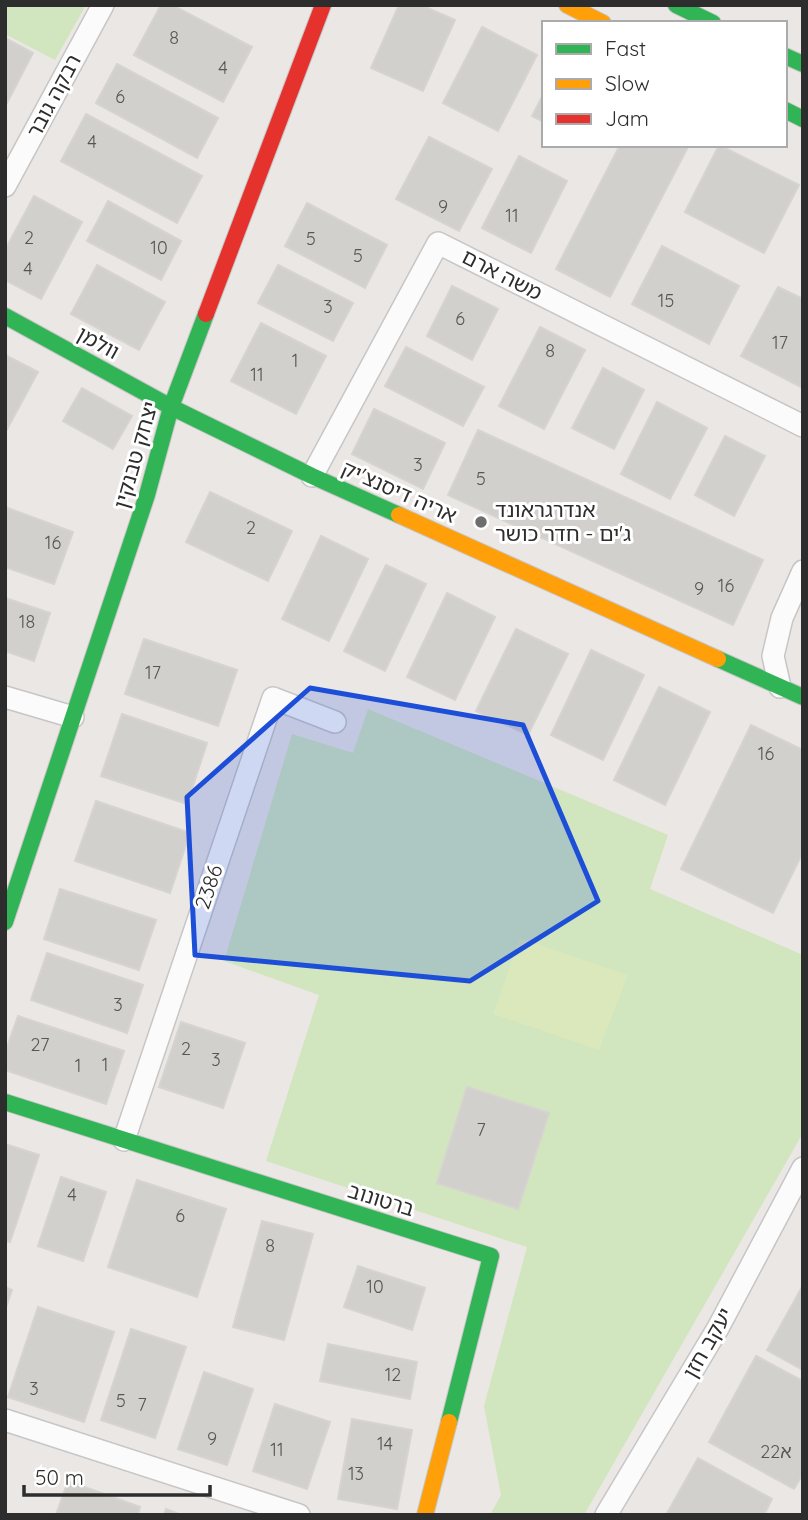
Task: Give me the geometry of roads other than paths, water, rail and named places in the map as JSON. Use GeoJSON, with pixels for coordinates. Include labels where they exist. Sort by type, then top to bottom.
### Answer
{"type":"FeatureCollection","features":[{"type":"Feature","properties":{"kind":"street","name":"רבקה גובר"},"geometry":{"type":"LineString","coordinates":[[5,187],[103,5]]}},
{"type":"Feature","properties":{"kind":"street","name":"יצחק טבנקין"},"geometry":{"type":"LineString","coordinates":[[5,922],[147,495],[171,407],[323,5]]}},
{"type":"Feature","properties":{"kind":"street"},"geometry":{"type":"LineString","coordinates":[[567,5],[599,21]]}},
{"type":"Feature","properties":{"kind":"street"},"geometry":{"type":"LineString","coordinates":[[676,5],[709,21]]}},
{"type":"Feature","properties":{"kind":"street"},"geometry":{"type":"LineString","coordinates":[[787,57],[803,64]]}},
{"type":"Feature","properties":{"kind":"street"},"geometry":{"type":"LineString","coordinates":[[787,111],[803,119]]}},
{"type":"Feature","properties":{"kind":"street","name":"משה ארם"},"geometry":{"type":"LineString","coordinates":[[312,476],[438,243],[803,426]]}},
{"type":"Feature","properties":{"kind":"street","name":"וולמן"},"geometry":{"type":"LineString","coordinates":[[5,316],[171,407]]}},
{"type":"Feature","properties":{"kind":"street","name":"אריה דיסנצ'יק"},"geometry":{"type":"LineString","coordinates":[[171,407],[312,476],[803,697]]}},
{"type":"Feature","properties":{"kind":"street"},"geometry":{"type":"LineString","coordinates":[[780,687],[773,656],[782,618],[803,570]]}},
{"type":"Feature","properties":{"kind":"street"},"geometry":{"type":"LineString","coordinates":[[5,697],[73,717]]}},
{"type":"Feature","properties":{"kind":"street","name":"2386"},"geometry":{"type":"LineString","coordinates":[[124,1140],[273,698],[335,722]]}},
{"type":"Feature","properties":{"kind":"street","name":"ברטונוב"},"geometry":{"type":"LineString","coordinates":[[5,1102],[491,1256],[425,1515]]}},
{"type":"Feature","properties":{"kind":"street","name":"יעקב חזן"},"geometry":{"type":"LineString","coordinates":[[606,1515],[718,1328],[803,1168]]}},
{"type":"Feature","properties":{"kind":"street"},"geometry":{"type":"LineString","coordinates":[[5,1420],[299,1515]]}},
{"type":"Feature","properties":{"kind":"place","name":"אנדרגראונד ג'ים - חדר כושר"},"geometry":{"type":"Point","coordinates":[481,522]}}]}
